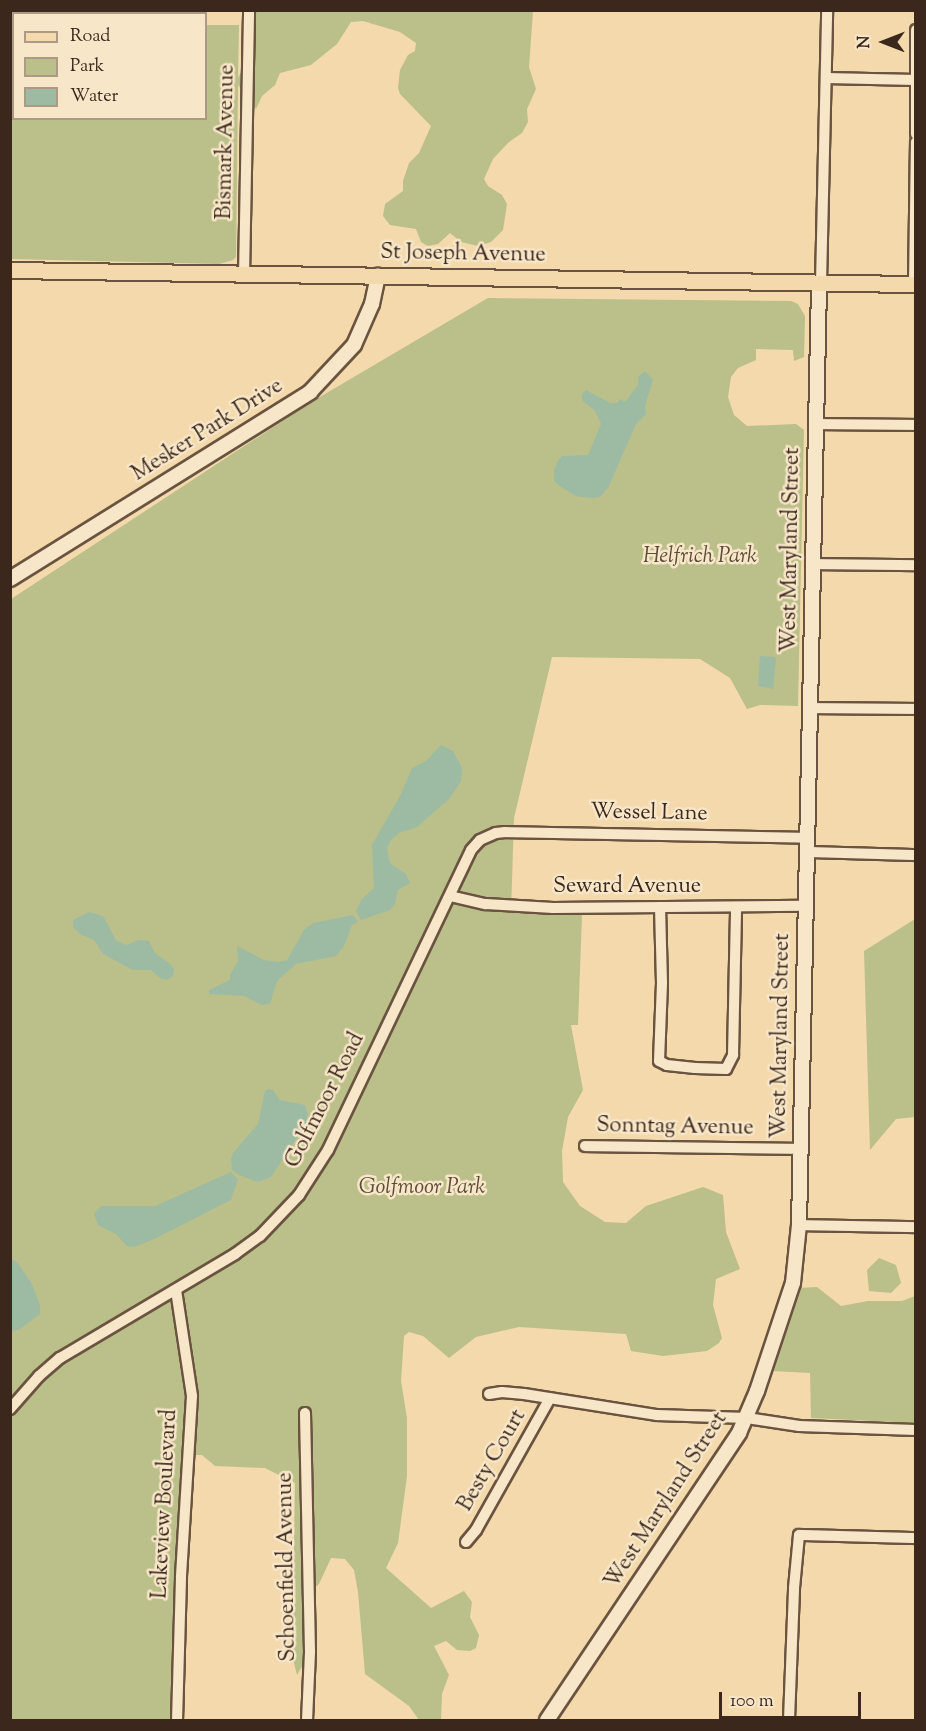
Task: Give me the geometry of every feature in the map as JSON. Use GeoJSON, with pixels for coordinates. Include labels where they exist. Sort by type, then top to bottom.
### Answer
{"type":"FeatureCollection","features":[{"type":"Feature","properties":{"kind":"main road","name":"St Joseph Avenue"},"geometry":{"type":"LineString","coordinates":[[10,270],[915,284]]}},
{"type":"Feature","properties":{"kind":"street","name":"Bismark Avenue"},"geometry":{"type":"LineString","coordinates":[[244,275],[249,10]]}},
{"type":"Feature","properties":{"kind":"street","name":"West Maryland Street"},"geometry":{"type":"LineString","coordinates":[[547,1720],[724,1458],[747,1418],[793,1283],[799,1225],[806,838],[827,10]]}},
{"type":"Feature","properties":{"kind":"street"},"geometry":{"type":"LineString","coordinates":[[915,30],[915,135]]}},
{"type":"Feature","properties":{"kind":"street"},"geometry":{"type":"LineString","coordinates":[[826,78],[915,80]]}},
{"type":"Feature","properties":{"kind":"street"},"geometry":{"type":"LineString","coordinates":[[915,142],[915,284]]}},
{"type":"Feature","properties":{"kind":"street","name":"Mesker Park Drive"},"geometry":{"type":"LineString","coordinates":[[10,579],[310,392],[354,345],[372,304],[378,276]]}},
{"type":"Feature","properties":{"kind":"street"},"geometry":{"type":"LineString","coordinates":[[816,424],[915,425]]}},
{"type":"Feature","properties":{"kind":"street"},"geometry":{"type":"LineString","coordinates":[[813,564],[915,565]]}},
{"type":"Feature","properties":{"kind":"street"},"geometry":{"type":"LineString","coordinates":[[809,708],[915,709]]}},
{"type":"Feature","properties":{"kind":"street","name":"Wessel Lane"},"geometry":{"type":"LineString","coordinates":[[491,835],[516,832],[806,838]]}},
{"type":"Feature","properties":{"kind":"street","name":"Golfmoor Road"},"geometry":{"type":"LineString","coordinates":[[10,1409],[39,1376],[60,1358],[176,1290],[260,1236],[299,1195],[328,1150],[471,850],[480,840],[491,835]]}},
{"type":"Feature","properties":{"kind":"street"},"geometry":{"type":"LineString","coordinates":[[806,852],[915,855]]}},
{"type":"Feature","properties":{"kind":"street","name":"Seward Avenue"},"geometry":{"type":"LineString","coordinates":[[450,896],[486,904],[576,908],[806,906]]}},
{"type":"Feature","properties":{"kind":"street"},"geometry":{"type":"LineString","coordinates":[[660,908],[662,983],[659,1061],[686,1067],[726,1069],[733,1055],[736,908]]}},
{"type":"Feature","properties":{"kind":"street","name":"Sonntag Avenue"},"geometry":{"type":"LineString","coordinates":[[585,1146],[801,1149]]}},
{"type":"Feature","properties":{"kind":"street"},"geometry":{"type":"LineString","coordinates":[[799,1225],[915,1227]]}},
{"type":"Feature","properties":{"kind":"street","name":"Lakeview Boulevard"},"geometry":{"type":"LineString","coordinates":[[176,1290],[192,1396],[181,1578],[177,1720]]}},
{"type":"Feature","properties":{"kind":"street"},"geometry":{"type":"LineString","coordinates":[[489,1394],[502,1392],[550,1398],[657,1415],[747,1418],[799,1426],[915,1430]]}},
{"type":"Feature","properties":{"kind":"street","name":"Besty Court"},"geometry":{"type":"LineString","coordinates":[[466,1542],[476,1530],[550,1398]]}},
{"type":"Feature","properties":{"kind":"street","name":"Schoenfield Avenue"},"geometry":{"type":"LineString","coordinates":[[305,1413],[310,1652],[307,1720]]}},
{"type":"Feature","properties":{"kind":"street"},"geometry":{"type":"LineString","coordinates":[[789,1720],[794,1588],[799,1536],[915,1538]]}},
{"type":"Feature","properties":{"kind":"green space"},"geometry":{"type":"Polygon","coordinates":[[[10,11],[84,12],[12,12],[12,120],[207,120],[207,25],[239,25],[238,78],[248,59],[251,11],[533,11],[529,67],[536,89],[527,109],[528,122],[522,133],[509,142],[493,159],[484,179],[488,186],[502,195],[507,204],[503,230],[491,242],[478,246],[461,242],[450,233],[438,244],[428,246],[421,242],[416,229],[390,225],[383,216],[385,204],[403,191],[403,181],[409,163],[419,153],[431,126],[400,94],[398,88],[400,70],[408,55],[415,51],[416,43],[400,32],[363,21],[351,22],[337,44],[311,65],[280,73],[275,85],[262,96],[256,109],[238,85],[236,257],[233,260],[219,264],[11,259],[10,11]]]}},
{"type":"Feature","properties":{"kind":"green space"},"geometry":{"type":"Polygon","coordinates":[[[488,298],[791,301],[798,304],[805,316],[804,357],[794,361],[793,350],[756,349],[756,360],[738,368],[731,377],[728,397],[734,415],[747,426],[796,424],[804,430],[798,706],[760,705],[747,709],[730,678],[700,659],[552,657],[514,818],[511,911],[582,915],[578,1025],[571,1025],[583,1090],[568,1117],[562,1151],[563,1182],[580,1206],[605,1222],[626,1223],[646,1206],[703,1187],[723,1195],[726,1232],[740,1269],[716,1279],[713,1305],[722,1338],[719,1343],[707,1351],[663,1356],[631,1351],[626,1334],[519,1327],[476,1337],[449,1358],[423,1336],[409,1332],[404,1336],[401,1381],[407,1418],[407,1476],[398,1543],[386,1568],[431,1608],[464,1591],[472,1602],[470,1617],[479,1635],[476,1648],[470,1651],[457,1650],[446,1641],[434,1646],[449,1675],[442,1694],[441,1720],[419,1720],[409,1706],[365,1674],[358,1592],[354,1570],[345,1559],[331,1558],[319,1584],[303,1596],[304,1663],[297,1675],[292,1655],[295,1483],[265,1468],[215,1466],[202,1455],[182,1455],[170,1720],[11,1720],[11,599],[313,401],[488,298]]]}},
{"type":"Feature","properties":{"kind":"green space"},"geometry":{"type":"Polygon","coordinates":[[[915,919],[915,1117],[896,1119],[870,1150],[864,951],[915,919]]]}},
{"type":"Feature","properties":{"kind":"green space"},"geometry":{"type":"Polygon","coordinates":[[[879,1258],[896,1265],[901,1283],[891,1293],[869,1291],[867,1270],[879,1258]]]}},
{"type":"Feature","properties":{"kind":"green space"},"geometry":{"type":"Polygon","coordinates":[[[817,1287],[841,1306],[868,1301],[902,1301],[915,1296],[915,1423],[811,1418],[810,1373],[772,1371],[799,1288],[817,1287]]]}},
{"type":"Feature","properties":{"kind":"water"},"geometry":{"type":"Polygon","coordinates":[[[645,371],[653,380],[645,406],[646,414],[636,424],[608,488],[600,497],[591,498],[576,496],[561,487],[554,481],[554,470],[558,461],[562,456],[588,455],[601,424],[595,411],[582,400],[582,394],[586,390],[610,403],[617,403],[621,399],[625,402],[638,385],[638,377],[645,371]]]}},
{"type":"Feature","properties":{"kind":"water"},"geometry":{"type":"Polygon","coordinates":[[[760,656],[775,657],[773,689],[758,686],[760,656]]]}},
{"type":"Feature","properties":{"kind":"water"},"geometry":{"type":"Polygon","coordinates":[[[441,745],[453,751],[462,768],[461,781],[450,798],[417,827],[399,833],[391,840],[387,848],[389,860],[391,864],[406,874],[410,883],[398,890],[395,904],[390,910],[361,920],[356,911],[362,899],[374,888],[372,845],[401,794],[412,768],[426,761],[441,745]]]}},
{"type":"Feature","properties":{"kind":"water"},"geometry":{"type":"Polygon","coordinates":[[[89,912],[103,916],[116,940],[126,945],[139,940],[149,941],[155,953],[174,969],[173,976],[167,980],[160,978],[151,970],[133,970],[103,954],[94,940],[80,934],[73,927],[73,920],[89,912]]]}},
{"type":"Feature","properties":{"kind":"water"},"geometry":{"type":"Polygon","coordinates":[[[353,915],[358,922],[352,925],[344,946],[336,956],[296,964],[277,981],[270,1004],[262,1005],[244,996],[209,994],[209,990],[230,980],[230,975],[238,961],[237,946],[264,960],[278,962],[287,960],[304,930],[313,923],[353,915]]]}},
{"type":"Feature","properties":{"kind":"water"},"geometry":{"type":"Polygon","coordinates":[[[273,1090],[280,1100],[305,1105],[308,1116],[306,1124],[271,1177],[258,1182],[232,1170],[231,1160],[233,1153],[258,1124],[265,1091],[273,1090]]]}},
{"type":"Feature","properties":{"kind":"water"},"geometry":{"type":"Polygon","coordinates":[[[231,1172],[238,1179],[231,1200],[134,1247],[127,1246],[116,1234],[98,1225],[94,1214],[101,1206],[155,1206],[231,1172]]]}},
{"type":"Feature","properties":{"kind":"water"},"geometry":{"type":"Polygon","coordinates":[[[11,1259],[17,1262],[31,1282],[40,1305],[40,1314],[20,1329],[11,1332],[11,1259]]]}},
{"type":"Feature","properties":{"kind":"park label","name":"Helfrich Park"},"geometry":{"type":"Point","coordinates":[700,558]}},
{"type":"Feature","properties":{"kind":"park label","name":"Golfmoor Park"},"geometry":{"type":"Point","coordinates":[422,1189]}}]}
